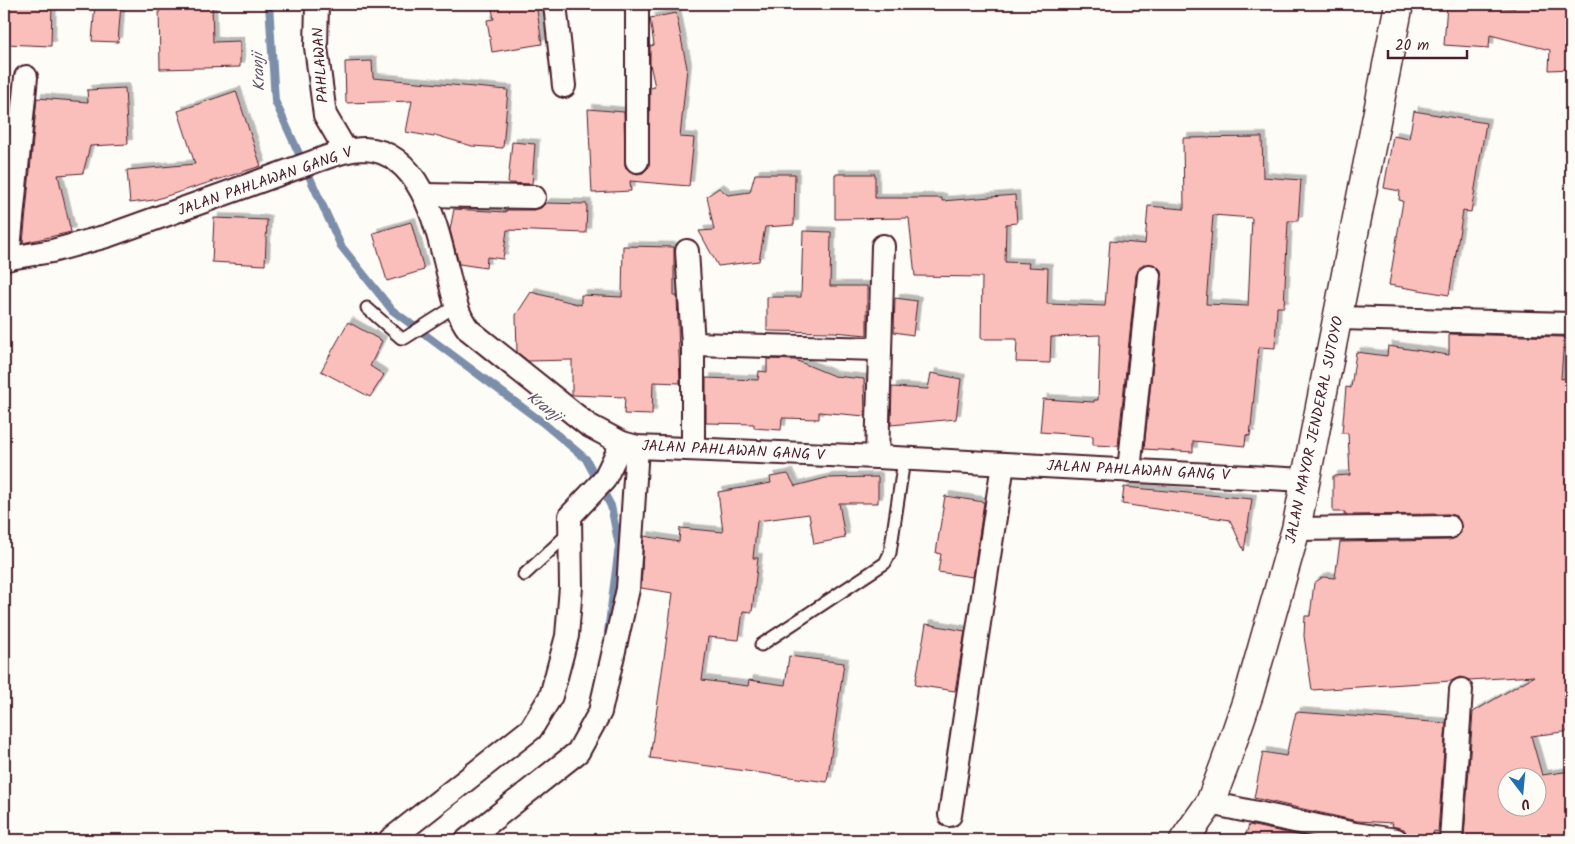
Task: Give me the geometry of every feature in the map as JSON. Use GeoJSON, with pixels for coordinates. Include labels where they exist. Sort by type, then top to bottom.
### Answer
{"type":"FeatureCollection","features":[{"type":"Feature","properties":{"kind":"main road","name":"JALAN MAYOR JENDERAL SUTOYO"},"geometry":{"type":"LineString","coordinates":[[1184,840],[1210,802],[1249,694],[1296,529],[1339,318],[1399,4]]}},
{"type":"Feature","properties":{"kind":"street","name":"PAHLAWAN"},"geometry":{"type":"LineString","coordinates":[[318,4],[316,47],[325,115],[346,151]]}},
{"type":"Feature","properties":{"kind":"street"},"geometry":{"type":"LineString","coordinates":[[555,4],[564,86]]}},
{"type":"Feature","properties":{"kind":"street"},"geometry":{"type":"LineString","coordinates":[[637,4],[637,161]]}},
{"type":"Feature","properties":{"kind":"street"},"geometry":{"type":"LineString","coordinates":[[6,259],[26,77]]}},
{"type":"Feature","properties":{"kind":"street","name":"JALAN PAHLAWAN GANG V"},"geometry":{"type":"LineString","coordinates":[[6,259],[52,251],[107,236],[346,151],[365,149],[383,152],[403,165],[424,195],[456,306],[463,322],[488,347],[588,425],[629,445],[1305,480]]}},
{"type":"Feature","properties":{"kind":"street"},"geometry":{"type":"LineString","coordinates":[[424,195],[534,197]]}},
{"type":"Feature","properties":{"kind":"street"},"geometry":{"type":"LineString","coordinates":[[877,457],[879,349],[884,246]]}},
{"type":"Feature","properties":{"kind":"street"},"geometry":{"type":"LineString","coordinates":[[687,251],[693,344],[693,448]]}},
{"type":"Feature","properties":{"kind":"street"},"geometry":{"type":"LineString","coordinates":[[1129,471],[1149,276]]}},
{"type":"Feature","properties":{"kind":"street"},"geometry":{"type":"LineString","coordinates":[[1339,318],[1571,324]]}},
{"type":"Feature","properties":{"kind":"street"},"geometry":{"type":"LineString","coordinates":[[693,344],[879,349]]}},
{"type":"Feature","properties":{"kind":"street"},"geometry":{"type":"LineString","coordinates":[[390,840],[531,729],[551,696],[567,636],[571,587],[570,524],[629,445]]}},
{"type":"Feature","properties":{"kind":"street"},"geometry":{"type":"LineString","coordinates":[[467,840],[578,752],[600,712],[628,589],[629,445]]}},
{"type":"Feature","properties":{"kind":"street"},"geometry":{"type":"LineString","coordinates":[[950,815],[1004,464]]}},
{"type":"Feature","properties":{"kind":"street"},"geometry":{"type":"LineString","coordinates":[[1296,529],[1449,527]]}},
{"type":"Feature","properties":{"kind":"street"},"geometry":{"type":"LineString","coordinates":[[1451,840],[1461,690]]}},
{"type":"Feature","properties":{"kind":"street"},"geometry":{"type":"LineString","coordinates":[[1210,802],[1354,837],[1396,840]]}},
{"type":"Feature","properties":{"kind":"lane"},"geometry":{"type":"LineString","coordinates":[[367,308],[401,338],[410,336],[430,321],[456,306]]}},
{"type":"Feature","properties":{"kind":"lane"},"geometry":{"type":"LineString","coordinates":[[761,645],[884,563],[890,553],[904,460]]}},
{"type":"Feature","properties":{"kind":"lane"},"geometry":{"type":"LineString","coordinates":[[524,575],[570,524]]}},
{"type":"Feature","properties":{"kind":"building"},"geometry":{"type":"Polygon","coordinates":[[[4,4],[52,4],[51,46],[4,44],[4,4]]]}},
{"type":"Feature","properties":{"kind":"building"},"geometry":{"type":"Polygon","coordinates":[[[95,4],[121,4],[118,42],[92,41],[95,4]]]}},
{"type":"Feature","properties":{"kind":"building"},"geometry":{"type":"Polygon","coordinates":[[[159,4],[212,4],[213,42],[240,41],[240,67],[160,69],[159,4]]]}},
{"type":"Feature","properties":{"kind":"building"},"geometry":{"type":"Polygon","coordinates":[[[491,4],[536,4],[542,44],[492,52],[487,20],[494,19],[491,4]]]}},
{"type":"Feature","properties":{"kind":"building"},"geometry":{"type":"Polygon","coordinates":[[[1447,4],[1515,8],[1515,4],[1571,4],[1571,69],[1549,70],[1550,50],[1490,35],[1489,48],[1444,45],[1447,4]]]}},
{"type":"Feature","properties":{"kind":"building"},"geometry":{"type":"Polygon","coordinates":[[[676,13],[687,68],[680,137],[694,138],[689,186],[630,181],[631,191],[592,193],[588,109],[624,112],[625,167],[637,174],[643,173],[649,167],[650,88],[655,87],[650,64],[650,46],[654,45],[650,18],[676,13]]]}},
{"type":"Feature","properties":{"kind":"building"},"geometry":{"type":"Polygon","coordinates":[[[372,61],[373,78],[508,90],[503,148],[472,146],[435,135],[434,137],[406,132],[412,101],[346,103],[345,62],[372,61]]]}},
{"type":"Feature","properties":{"kind":"building"},"geometry":{"type":"Polygon","coordinates":[[[125,88],[128,144],[90,146],[83,173],[58,175],[71,232],[23,243],[37,98],[88,102],[87,90],[125,88]]]}},
{"type":"Feature","properties":{"kind":"building"},"geometry":{"type":"Polygon","coordinates":[[[236,91],[261,166],[154,200],[130,203],[127,170],[195,164],[178,111],[236,91]]]}},
{"type":"Feature","properties":{"kind":"building"},"geometry":{"type":"Polygon","coordinates":[[[4,96],[11,96],[4,169],[4,96]]]}},
{"type":"Feature","properties":{"kind":"building"},"geometry":{"type":"Polygon","coordinates":[[[1414,111],[1486,123],[1471,212],[1463,211],[1449,295],[1389,285],[1403,201],[1399,200],[1400,191],[1384,188],[1393,136],[1409,139],[1414,111]]]}},
{"type":"Feature","properties":{"kind":"building"},"geometry":{"type":"Polygon","coordinates":[[[1262,137],[1263,177],[1301,180],[1298,221],[1288,221],[1284,307],[1277,307],[1275,348],[1259,347],[1250,436],[1246,435],[1245,446],[1193,441],[1193,452],[1144,449],[1162,277],[1161,270],[1156,265],[1143,264],[1136,275],[1118,446],[1093,445],[1093,436],[1040,432],[1043,399],[1094,402],[1094,400],[1098,400],[1100,335],[1051,337],[1050,363],[1016,362],[1017,339],[981,339],[982,277],[915,276],[909,218],[835,219],[835,174],[875,174],[875,198],[942,198],[942,201],[1015,195],[1017,223],[1006,224],[1005,262],[1029,263],[1028,267],[1048,268],[1047,304],[1105,306],[1110,241],[1145,244],[1148,206],[1184,209],[1183,138],[1262,137]],[[1213,215],[1206,304],[1248,306],[1252,218],[1213,215]]]}},
{"type":"Feature","properties":{"kind":"building"},"geometry":{"type":"Polygon","coordinates":[[[512,142],[535,144],[532,184],[508,183],[512,142]]]}},
{"type":"Feature","properties":{"kind":"building"},"geometry":{"type":"Polygon","coordinates":[[[755,174],[795,174],[794,225],[765,227],[759,261],[718,266],[699,231],[714,230],[707,196],[719,188],[728,195],[750,192],[755,174]]]}},
{"type":"Feature","properties":{"kind":"building"},"geometry":{"type":"Polygon","coordinates":[[[546,203],[587,204],[586,233],[507,230],[503,259],[487,257],[486,268],[459,264],[450,230],[454,209],[506,212],[506,210],[534,210],[541,208],[546,203]]]}},
{"type":"Feature","properties":{"kind":"building"},"geometry":{"type":"Polygon","coordinates":[[[214,218],[267,220],[265,265],[212,262],[214,218]]]}},
{"type":"Feature","properties":{"kind":"building"},"geometry":{"type":"Polygon","coordinates":[[[411,222],[424,270],[387,281],[373,233],[411,222]]]}},
{"type":"Feature","properties":{"kind":"building"},"geometry":{"type":"Polygon","coordinates":[[[803,231],[831,232],[830,286],[867,286],[867,335],[834,332],[767,331],[767,297],[801,297],[803,231]]]}},
{"type":"Feature","properties":{"kind":"building"},"geometry":{"type":"Polygon","coordinates":[[[623,246],[674,247],[674,296],[677,296],[680,383],[653,382],[652,415],[624,414],[625,397],[572,395],[572,360],[528,361],[517,352],[516,315],[531,292],[581,305],[581,295],[622,297],[623,246]]]}},
{"type":"Feature","properties":{"kind":"building"},"geometry":{"type":"Polygon","coordinates":[[[895,298],[917,301],[913,335],[894,332],[895,298]]]}},
{"type":"Feature","properties":{"kind":"building"},"geometry":{"type":"Polygon","coordinates":[[[348,322],[382,341],[370,366],[384,375],[370,397],[321,371],[348,322]]]}},
{"type":"Feature","properties":{"kind":"building"},"geometry":{"type":"Polygon","coordinates":[[[1449,334],[1564,337],[1561,379],[1571,377],[1571,731],[1531,736],[1539,766],[1498,766],[1498,816],[1548,816],[1548,774],[1571,771],[1571,840],[1474,840],[1464,838],[1473,712],[1534,676],[1469,680],[1461,677],[1451,681],[1312,690],[1304,636],[1305,616],[1310,616],[1314,583],[1323,577],[1335,578],[1340,542],[1449,540],[1456,538],[1461,533],[1460,521],[1456,516],[1449,514],[1344,515],[1345,512],[1333,512],[1333,476],[1350,475],[1348,433],[1342,433],[1346,387],[1351,388],[1356,352],[1387,356],[1388,346],[1449,355],[1449,334]]]}},
{"type":"Feature","properties":{"kind":"building"},"geometry":{"type":"Polygon","coordinates":[[[767,359],[795,360],[834,376],[864,379],[865,416],[819,412],[819,419],[782,418],[781,430],[754,428],[754,424],[706,423],[706,378],[758,380],[759,371],[767,372],[767,359]]]}},
{"type":"Feature","properties":{"kind":"building"},"geometry":{"type":"Polygon","coordinates":[[[931,373],[961,379],[956,419],[891,425],[892,387],[928,389],[931,373]]]}},
{"type":"Feature","properties":{"kind":"building"},"geometry":{"type":"Polygon","coordinates":[[[788,474],[795,486],[826,478],[878,477],[878,503],[839,503],[845,538],[814,544],[809,514],[757,521],[753,558],[758,558],[752,612],[743,611],[739,640],[708,637],[702,680],[748,686],[749,680],[785,685],[789,656],[844,663],[827,782],[650,758],[673,593],[641,588],[644,536],[679,542],[680,528],[723,532],[718,492],[771,483],[770,477],[788,474]]]}},
{"type":"Feature","properties":{"kind":"building"},"geometry":{"type":"Polygon","coordinates":[[[1124,487],[1252,499],[1244,551],[1230,520],[1122,504],[1124,487]]]}},
{"type":"Feature","properties":{"kind":"building"},"geometry":{"type":"Polygon","coordinates":[[[945,496],[984,502],[973,577],[938,572],[941,554],[936,553],[945,496]]]}},
{"type":"Feature","properties":{"kind":"building"},"geometry":{"type":"Polygon","coordinates":[[[926,624],[965,631],[955,691],[915,685],[926,624]]]}},
{"type":"Feature","properties":{"kind":"building"},"geometry":{"type":"Polygon","coordinates":[[[1296,712],[1446,723],[1438,832],[1434,831],[1433,837],[1407,834],[1404,829],[1392,826],[1393,823],[1357,821],[1254,798],[1263,752],[1286,756],[1296,712]]]}},
{"type":"Feature","properties":{"kind":"building"},"geometry":{"type":"Polygon","coordinates":[[[1249,825],[1321,840],[1244,840],[1249,825]]]}},
{"type":"Feature","properties":{"kind":"waterway","name":"Kranji"},"geometry":{"type":"LineString","coordinates":[[269,4],[275,101],[341,246],[392,310],[542,422],[586,459],[611,506],[619,546],[608,632]]}}]}
